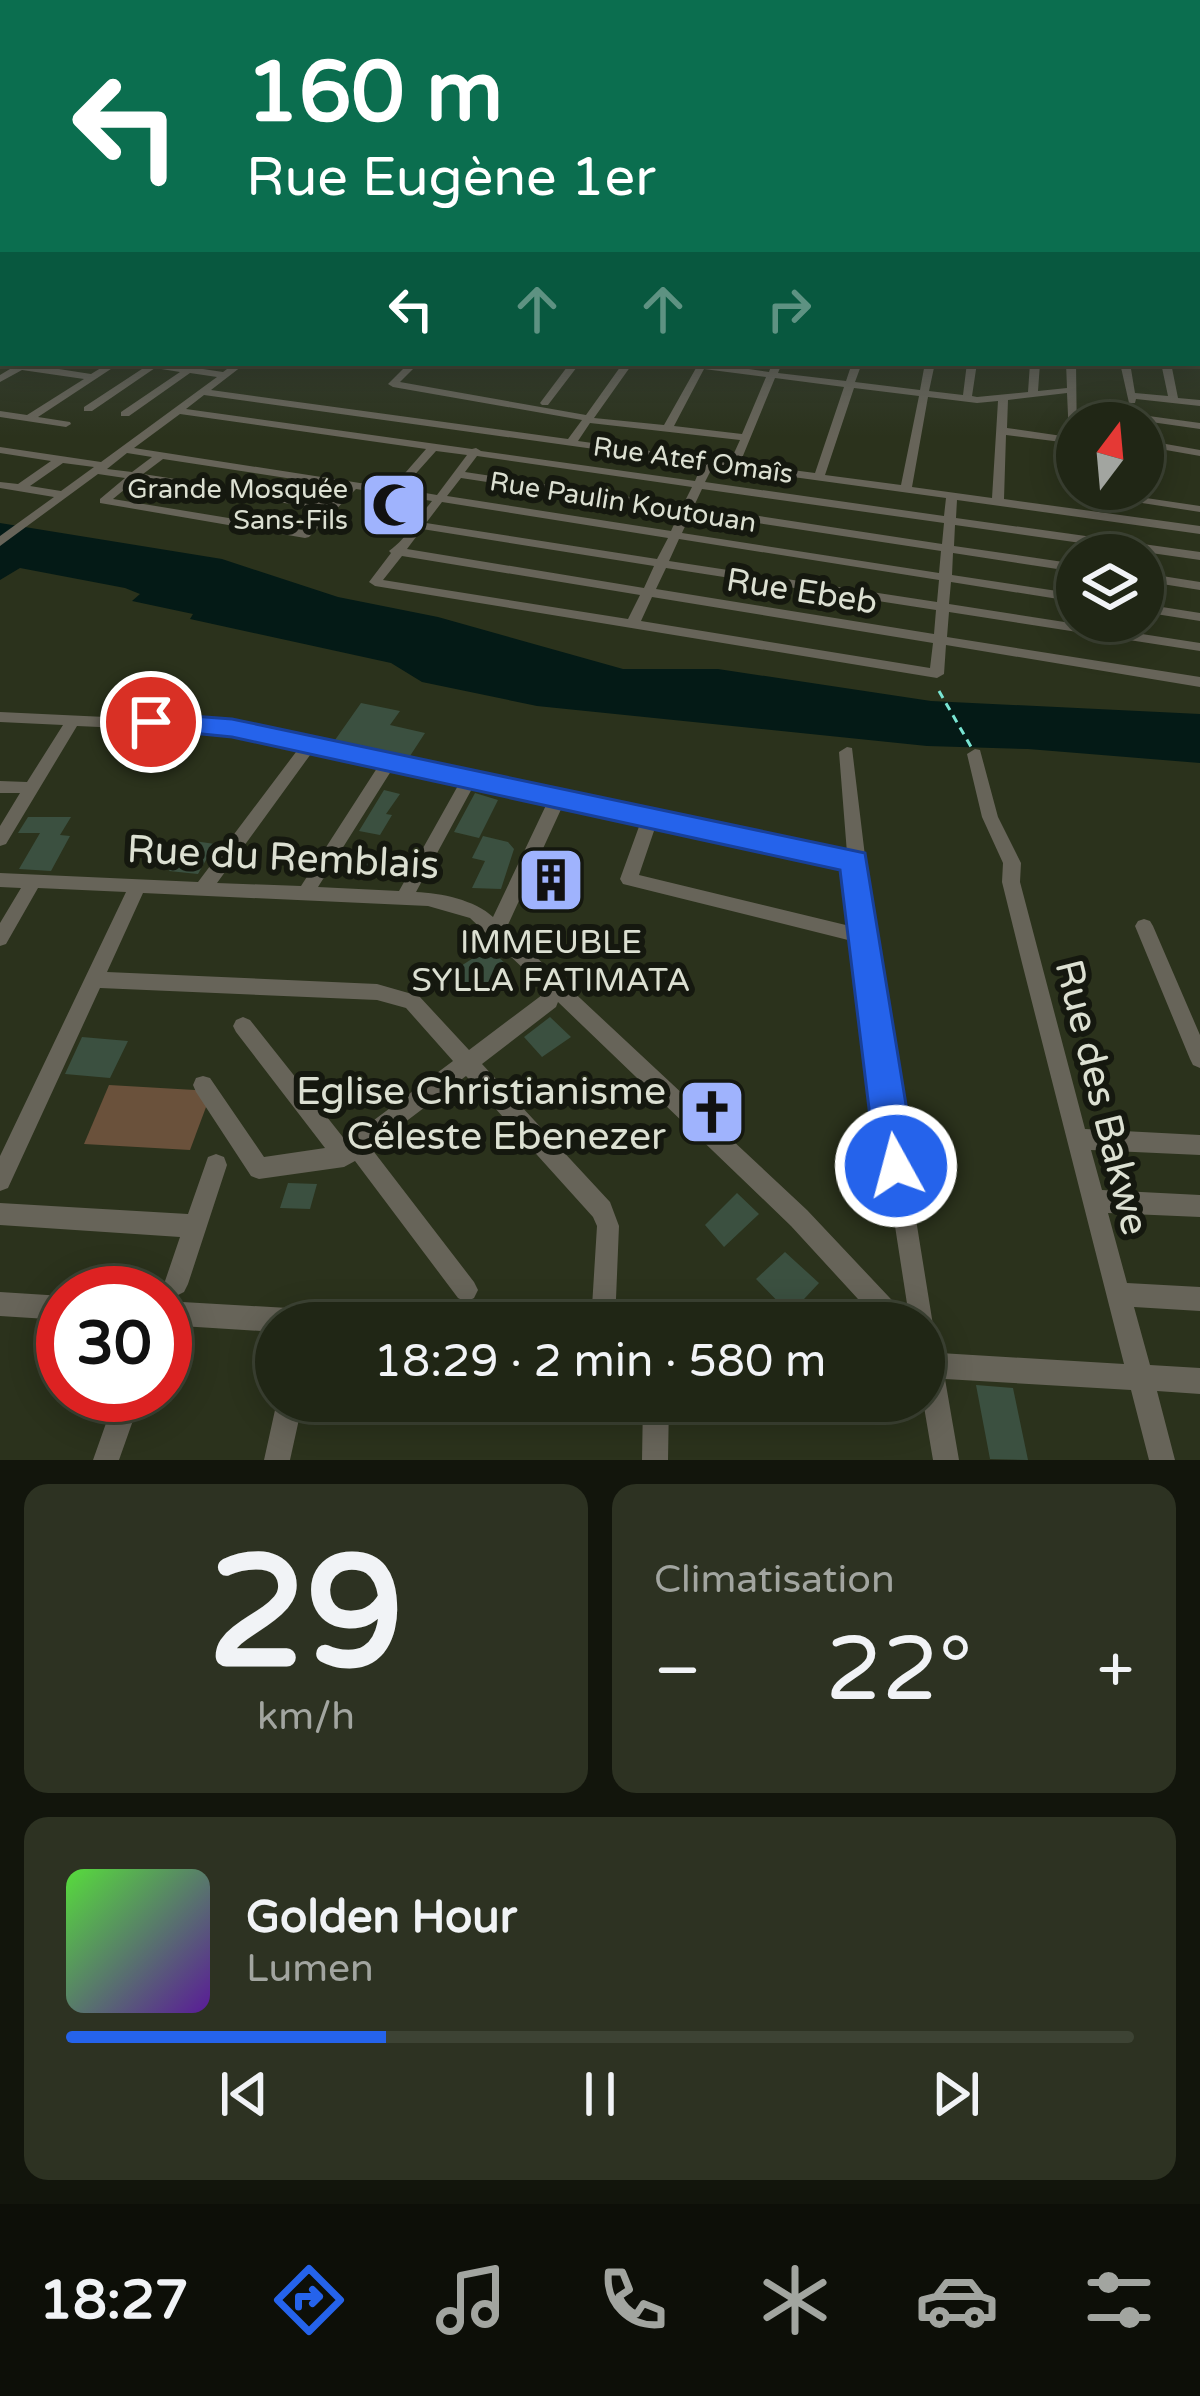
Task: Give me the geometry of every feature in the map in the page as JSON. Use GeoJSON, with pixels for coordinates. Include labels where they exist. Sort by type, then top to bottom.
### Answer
{"type":"FeatureCollection","features":[{"type":"Feature","properties":{"kind":"street"},"geometry":{"type":"LineString","coordinates":[[30,366],[93,377]]}},
{"type":"Feature","properties":{"kind":"street"},"geometry":{"type":"LineString","coordinates":[[29,418],[110,366]]}},
{"type":"Feature","properties":{"kind":"street"},"geometry":{"type":"LineString","coordinates":[[88,409],[152,366]]}},
{"type":"Feature","properties":{"kind":"street"},"geometry":{"type":"LineString","coordinates":[[125,414],[193,366],[224,375]]}},
{"type":"Feature","properties":{"kind":"street"},"geometry":{"type":"LineString","coordinates":[[0,542],[237,366]]}},
{"type":"Feature","properties":{"kind":"street"},"geometry":{"type":"LineString","coordinates":[[411,366],[393,384],[588,419],[746,437]]}},
{"type":"Feature","properties":{"kind":"street"},"geometry":{"type":"LineString","coordinates":[[545,403],[573,366]]}},
{"type":"Feature","properties":{"kind":"street"},"geometry":{"type":"LineString","coordinates":[[571,443],[626,366]]}},
{"type":"Feature","properties":{"kind":"street"},"geometry":{"type":"LineString","coordinates":[[668,428],[702,366]]}},
{"type":"Feature","properties":{"kind":"street"},"geometry":{"type":"LineString","coordinates":[[731,366],[967,400],[1073,390]]}},
{"type":"Feature","properties":{"kind":"street"},"geometry":{"type":"LineString","coordinates":[[819,477],[856,366]]}},
{"type":"Feature","properties":{"kind":"street"},"geometry":{"type":"LineString","coordinates":[[906,489],[929,366]]}},
{"type":"Feature","properties":{"kind":"street"},"geometry":{"type":"LineString","coordinates":[[967,400],[972,366]]}},
{"type":"Feature","properties":{"kind":"street"},"geometry":{"type":"LineString","coordinates":[[1033,394],[1035,366]]}},
{"type":"Feature","properties":{"kind":"street"},"geometry":{"type":"LineString","coordinates":[[1071,366],[1074,402]]}},
{"type":"Feature","properties":{"kind":"street"},"geometry":{"type":"LineString","coordinates":[[1125,366],[1132,402]]}},
{"type":"Feature","properties":{"kind":"street"},"geometry":{"type":"LineString","coordinates":[[1167,366],[1174,400]]}},
{"type":"Feature","properties":{"kind":"street"},"geometry":{"type":"LineString","coordinates":[[734,465],[774,369]]}},
{"type":"Feature","properties":{"kind":"street"},"geometry":{"type":"LineString","coordinates":[[202,392],[1200,530]]}},
{"type":"Feature","properties":{"kind":"street"},"geometry":{"type":"LineString","coordinates":[[1131,394],[1200,403]]}},
{"type":"Feature","properties":{"kind":"street"},"geometry":{"type":"LineString","coordinates":[[998,502],[1003,398]]}},
{"type":"Feature","properties":{"kind":"street","name":"Rue Atef Omaîs"},"geometry":{"type":"LineString","coordinates":[[179,411],[1200,556]]}},
{"type":"Feature","properties":{"kind":"street"},"geometry":{"type":"LineString","coordinates":[[0,414],[66,424]]}},
{"type":"Feature","properties":{"kind":"street"},"geometry":{"type":"LineString","coordinates":[[351,436],[372,416]]}},
{"type":"Feature","properties":{"kind":"street"},"geometry":{"type":"LineString","coordinates":[[1164,423],[1200,426]]}},
{"type":"Feature","properties":{"kind":"street"},"geometry":{"type":"LineString","coordinates":[[1003,431],[1056,438]]}},
{"type":"Feature","properties":{"kind":"street"},"geometry":{"type":"LineString","coordinates":[[491,432],[375,582],[937,674],[952,495]]}},
{"type":"Feature","properties":{"kind":"street"},"geometry":{"type":"LineString","coordinates":[[395,491],[433,447]]}},
{"type":"Feature","properties":{"kind":"street"},"geometry":{"type":"LineString","coordinates":[[1164,449],[1200,455]]}},
{"type":"Feature","properties":{"kind":"street"},"geometry":{"type":"LineString","coordinates":[[0,450],[331,507]]}},
{"type":"Feature","properties":{"kind":"street","name":"Rue Paulin Koutouan"},"geometry":{"type":"LineString","coordinates":[[127,450],[1056,595]]}},
{"type":"Feature","properties":{"kind":"street"},"geometry":{"type":"LineString","coordinates":[[161,455],[104,501],[305,535],[352,484]]}},
{"type":"Feature","properties":{"kind":"street"},"geometry":{"type":"LineString","coordinates":[[20,488],[61,459]]}},
{"type":"Feature","properties":{"kind":"street"},"geometry":{"type":"LineString","coordinates":[[632,626],[709,462]]}},
{"type":"Feature","properties":{"kind":"street"},"geometry":{"type":"LineString","coordinates":[[457,474],[1056,565]]}},
{"type":"Feature","properties":{"kind":"street"},"geometry":{"type":"LineString","coordinates":[[0,484],[63,495]]}},
{"type":"Feature","properties":{"kind":"street"},"geometry":{"type":"LineString","coordinates":[[1164,503],[1200,508]]}},
{"type":"Feature","properties":{"kind":"street"},"geometry":{"type":"LineString","coordinates":[[1147,510],[1149,522]]}},
{"type":"Feature","properties":{"kind":"street"},"geometry":{"type":"LineString","coordinates":[[416,525],[1200,647]]}},
{"type":"Feature","properties":{"kind":"street","name":"Rue Ebeb"},"geometry":{"type":"LineString","coordinates":[[395,551],[1200,682]]}},
{"type":"Feature","properties":{"kind":"street"},"geometry":{"type":"LineString","coordinates":[[1164,581],[1200,586]]}},
{"type":"Feature","properties":{"kind":"street"},"geometry":{"type":"LineString","coordinates":[[1164,611],[1200,617]]}},
{"type":"Feature","properties":{"kind":"street"},"geometry":{"type":"LineString","coordinates":[[0,717],[210,725],[854,861]]}},
{"type":"Feature","properties":{"kind":"street"},"geometry":{"type":"LineString","coordinates":[[0,840],[74,719]]}},
{"type":"Feature","properties":{"kind":"street"},"geometry":{"type":"LineString","coordinates":[[203,889],[310,744]]}},
{"type":"Feature","properties":{"kind":"street"},"geometry":{"type":"LineString","coordinates":[[847,752],[854,861],[919,1302]]}},
{"type":"Feature","properties":{"kind":"street","name":"Rue des Bakwe"},"geometry":{"type":"LineString","coordinates":[[975,754],[990,817],[1012,863],[1011,882],[1162,1460]]}},
{"type":"Feature","properties":{"kind":"street"},"geometry":{"type":"LineString","coordinates":[[305,894],[390,760]]}},
{"type":"Feature","properties":{"kind":"street"},"geometry":{"type":"LineString","coordinates":[[404,898],[471,777]]}},
{"type":"Feature","properties":{"kind":"street"},"geometry":{"type":"LineString","coordinates":[[0,787],[32,788]]}},
{"type":"Feature","properties":{"kind":"street"},"geometry":{"type":"LineString","coordinates":[[497,928],[559,796]]}},
{"type":"Feature","properties":{"kind":"street"},"geometry":{"type":"LineString","coordinates":[[650,818],[629,879],[864,937]]}},
{"type":"Feature","properties":{"kind":"street","name":"Rue du Remblais"},"geometry":{"type":"LineString","coordinates":[[0,880],[404,898],[465,907],[497,928],[799,1218],[877,1302]]}},
{"type":"Feature","properties":{"kind":"street"},"geometry":{"type":"LineString","coordinates":[[0,939],[33,882]]}},
{"type":"Feature","properties":{"kind":"street"},"geometry":{"type":"LineString","coordinates":[[0,1180],[137,887]]}},
{"type":"Feature","properties":{"kind":"street"},"geometry":{"type":"LineString","coordinates":[[1144,926],[1200,1059]]}},
{"type":"Feature","properties":{"kind":"street"},"geometry":{"type":"LineString","coordinates":[[96,980],[396,996],[412,1002],[602,1210],[608,1226],[604,1302]]}},
{"type":"Feature","properties":{"kind":"street"},"geometry":{"type":"LineString","coordinates":[[203,1085],[259,1168],[350,1151],[549,1001],[556,986]]}},
{"type":"Feature","properties":{"kind":"street"},"geometry":{"type":"LineString","coordinates":[[243,1026],[466,1290]]}},
{"type":"Feature","properties":{"kind":"street"},"geometry":{"type":"LineString","coordinates":[[1077,1139],[1200,1145]]}},
{"type":"Feature","properties":{"kind":"street"},"geometry":{"type":"LineString","coordinates":[[182,1266],[216,1165]]}},
{"type":"Feature","properties":{"kind":"street"},"geometry":{"type":"LineString","coordinates":[[1093,1201],[1200,1206]]}},
{"type":"Feature","properties":{"kind":"street"},"geometry":{"type":"LineString","coordinates":[[0,1214],[195,1226]]}},
{"type":"Feature","properties":{"kind":"street"},"geometry":{"type":"LineString","coordinates":[[1117,1294],[1200,1299]]}},
{"type":"Feature","properties":{"kind":"street"},"geometry":{"type":"LineString","coordinates":[[0,1304],[36,1306]]}},
{"type":"Feature","properties":{"kind":"street"},"geometry":{"type":"LineString","coordinates":[[192,1315],[255,1319]]}},
{"type":"Feature","properties":{"kind":"street"},"geometry":{"type":"LineString","coordinates":[[945,1363],[1200,1381]]}},
{"type":"Feature","properties":{"kind":"street"},"geometry":{"type":"LineString","coordinates":[[106,1460],[119,1422]]}},
{"type":"Feature","properties":{"kind":"street"},"geometry":{"type":"LineString","coordinates":[[277,1460],[285,1422]]}},
{"type":"Feature","properties":{"kind":"street"},"geometry":{"type":"LineString","coordinates":[[656,1422],[656,1460]]}},
{"type":"Feature","properties":{"kind":"street"},"geometry":{"type":"LineString","coordinates":[[938,1422],[946,1460]]}},
{"type":"Feature","properties":{"kind":"shaded area"},"geometry":{"type":"Polygon","coordinates":[[[109,1085],[212,1091],[190,1150],[84,1144],[109,1085]]]}},
{"type":"Feature","properties":{"kind":"water"},"geometry":{"type":"Polygon","coordinates":[[[0,523],[222,559],[338,597],[438,617],[623,669],[718,669],[931,701],[1200,714],[1200,763],[927,746],[537,706],[422,682],[391,663],[190,619],[193,614],[132,601],[140,594],[125,588],[20,568],[0,580],[0,523]]]}},
{"type":"Feature","properties":{"kind":"building"},"geometry":{"type":"Polygon","coordinates":[[[361,703],[400,711],[390,725],[425,733],[410,756],[335,740],[361,703]]]}},
{"type":"Feature","properties":{"kind":"building"},"geometry":{"type":"Polygon","coordinates":[[[384,790],[400,794],[386,814],[392,815],[380,835],[359,831],[384,790]]]}},
{"type":"Feature","properties":{"kind":"building"},"geometry":{"type":"Polygon","coordinates":[[[475,793],[498,800],[479,838],[454,832],[475,793]]]}},
{"type":"Feature","properties":{"kind":"building"},"geometry":{"type":"Polygon","coordinates":[[[28,817],[71,817],[60,835],[70,836],[51,871],[19,869],[40,833],[18,833],[28,817]]]}},
{"type":"Feature","properties":{"kind":"building"},"geometry":{"type":"Polygon","coordinates":[[[483,836],[508,842],[514,849],[501,889],[472,888],[485,861],[472,858],[483,836]]]}},
{"type":"Feature","properties":{"kind":"building"},"geometry":{"type":"Polygon","coordinates":[[[187,840],[215,844],[198,874],[169,871],[187,840]]]}},
{"type":"Feature","properties":{"kind":"building"},"geometry":{"type":"Polygon","coordinates":[[[346,852],[371,862],[361,880],[332,873],[346,852]]]}},
{"type":"Feature","properties":{"kind":"building","name":"IMMEUBLE SYLLA FATIMATA"},"geometry":{"type":"Polygon","coordinates":[[[544,857],[577,864],[561,905],[526,896],[544,857]]]}},
{"type":"Feature","properties":{"kind":"building"},"geometry":{"type":"Polygon","coordinates":[[[489,948],[510,968],[475,993],[453,971],[489,948]]]}},
{"type":"Feature","properties":{"kind":"building"},"geometry":{"type":"Polygon","coordinates":[[[550,1017],[571,1037],[542,1057],[524,1037],[550,1017]]]}},
{"type":"Feature","properties":{"kind":"building"},"geometry":{"type":"Polygon","coordinates":[[[82,1037],[128,1041],[110,1078],[65,1074],[82,1037]]]}},
{"type":"Feature","properties":{"kind":"building"},"geometry":{"type":"Polygon","coordinates":[[[288,1183],[317,1184],[310,1209],[280,1208],[288,1183]]]}},
{"type":"Feature","properties":{"kind":"building"},"geometry":{"type":"Polygon","coordinates":[[[737,1193],[759,1214],[724,1247],[705,1225],[737,1193]]]}},
{"type":"Feature","properties":{"kind":"building"},"geometry":{"type":"Polygon","coordinates":[[[785,1252],[819,1283],[801,1302],[778,1302],[756,1279],[785,1252]]]}},
{"type":"Feature","properties":{"kind":"building"},"geometry":{"type":"Polygon","coordinates":[[[976,1385],[1013,1388],[1028,1460],[990,1459],[976,1385]]]}},
{"type":"Feature","properties":{"kind":"ferry route"},"geometry":{"type":"LineString","coordinates":[[939,691],[974,752]]}},
{"type":"Feature","properties":{"kind":"place","name":"Grande Mosquée Sans-Fils"},"geometry":{"type":"Point","coordinates":[394,505]}},
{"type":"Feature","properties":{"kind":"place","name":"IMMEUBLE SYLLA FATIMATA"},"geometry":{"type":"Point","coordinates":[551,880]}},
{"type":"Feature","properties":{"kind":"place","name":"Eglise Christianisme Céleste Ebenezer"},"geometry":{"type":"Point","coordinates":[712,1112]}},
{"type":"Feature","properties":{"kind":"route"},"geometry":{"type":"LineString","coordinates":[[151,722],[232,728],[854,861],[896,1166]]}}]}
